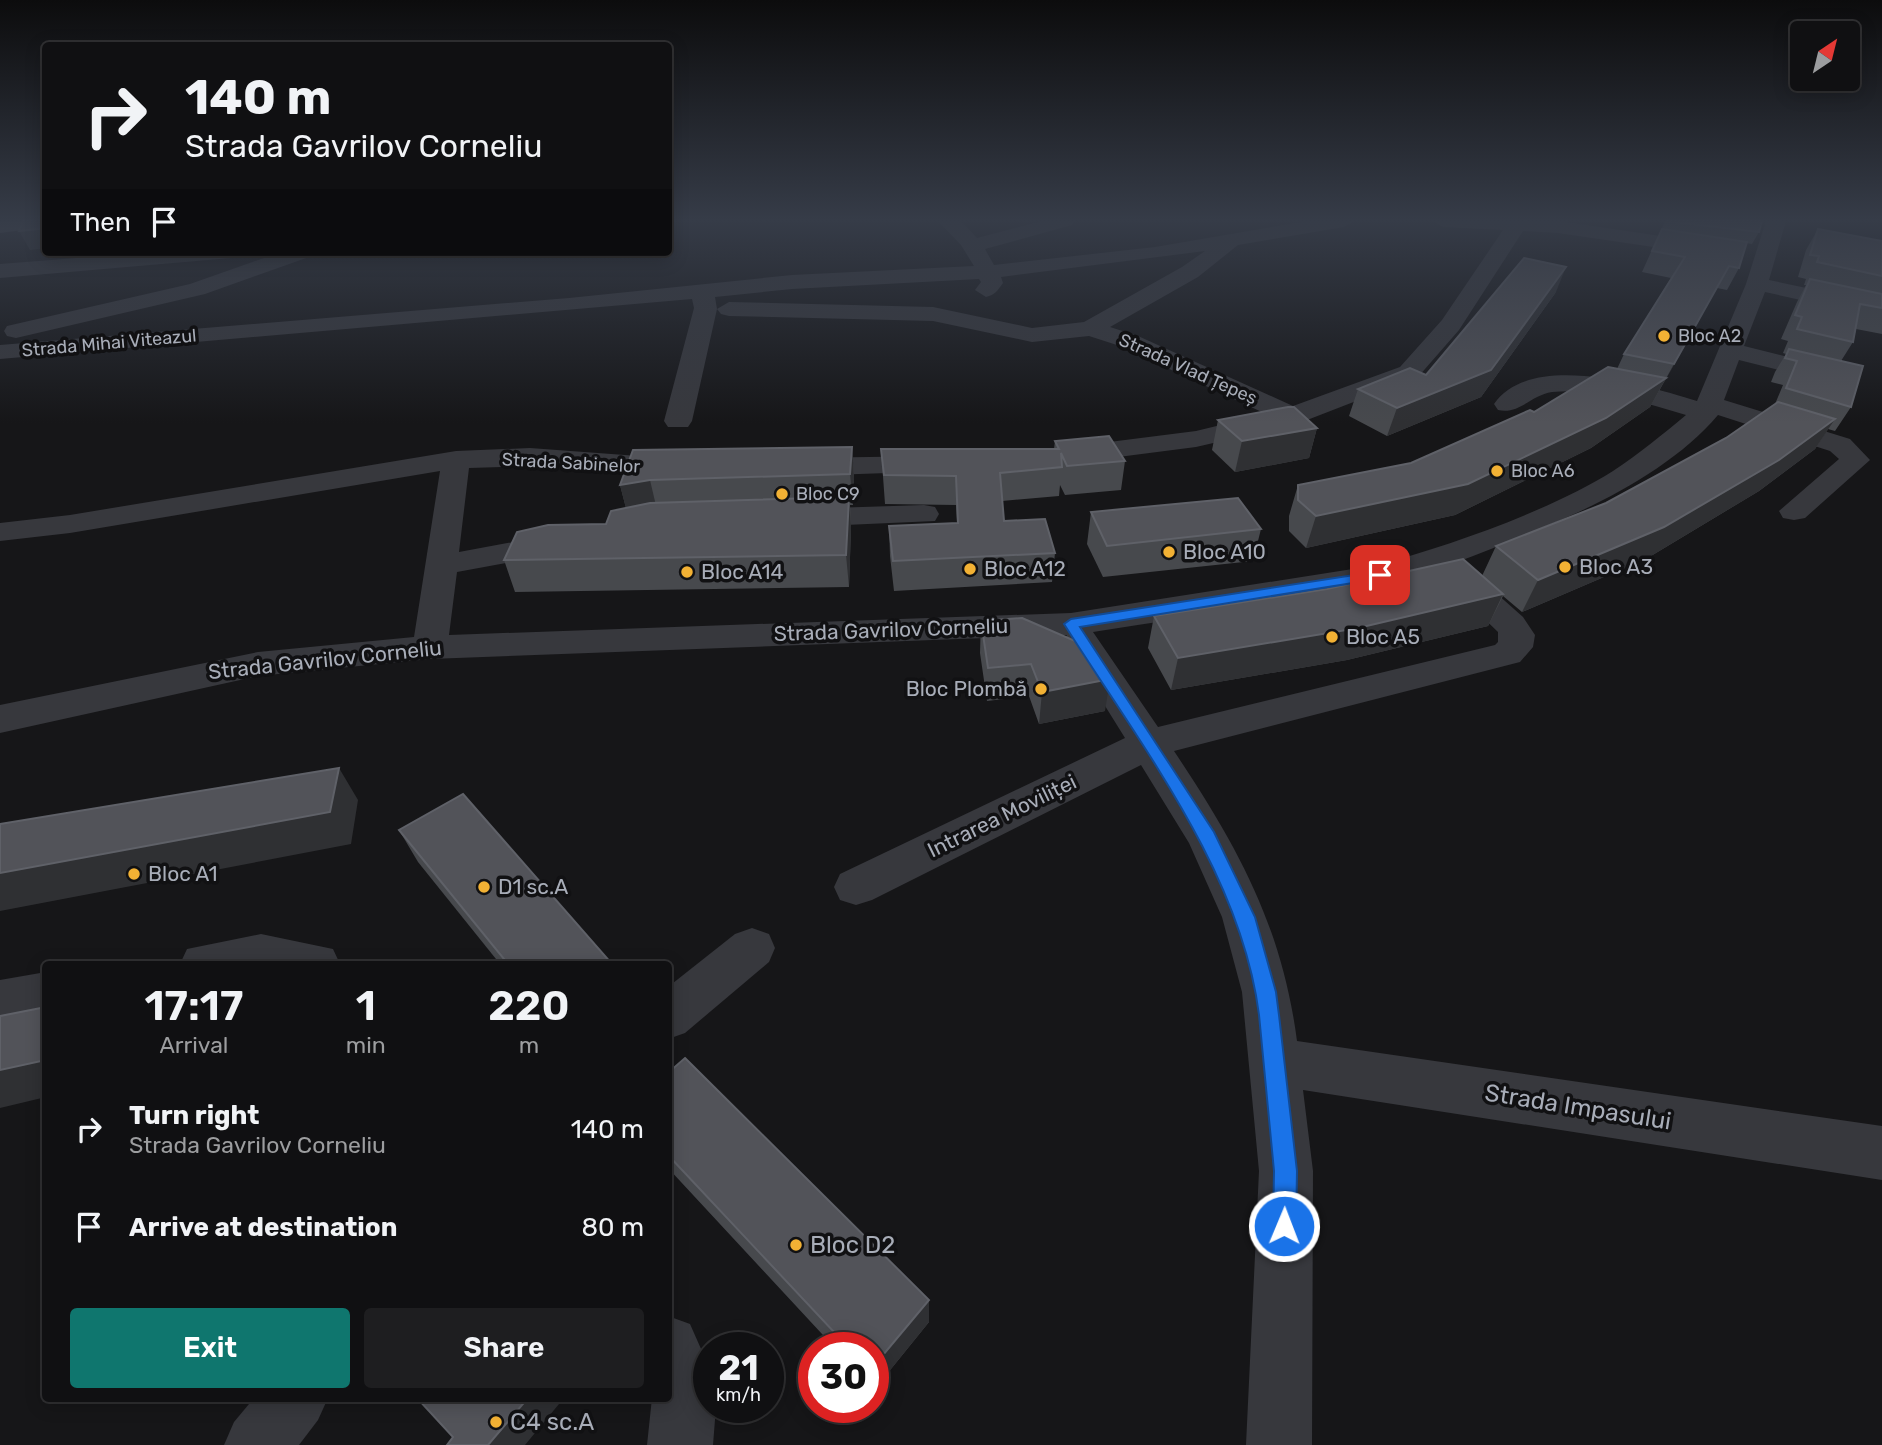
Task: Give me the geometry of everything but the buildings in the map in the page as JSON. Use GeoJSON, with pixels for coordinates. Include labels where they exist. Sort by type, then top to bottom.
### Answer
{"type":"FeatureCollection","features":[{"type":"Feature","properties":{"kind":"street"},"geometry":{"type":"LineString","coordinates":[[0,335],[199,288]]}},
{"type":"Feature","properties":{"kind":"street","name":"Strada Mihai Viteazul"},"geometry":{"type":"LineString","coordinates":[[0,352],[704,300],[786,288]]}},
{"type":"Feature","properties":{"kind":"street"},"geometry":{"type":"LineString","coordinates":[[933,314],[989,288]]}},
{"type":"Feature","properties":{"kind":"street"},"geometry":{"type":"LineString","coordinates":[[1090,329],[1161,288]]}},
{"type":"Feature","properties":{"kind":"street"},"geometry":{"type":"LineString","coordinates":[[1033,458],[1196,439],[1292,416],[1409,372],[1451,325],[1475,288]]}},
{"type":"Feature","properties":{"kind":"street","name":"Strada Gavrilov Corneliu"},"geometry":{"type":"LineString","coordinates":[[0,719],[222,670],[430,647],[1071,624],[1380,575],[1438,559],[1569,506],[1622,478],[1654,456],[1709,408],[1755,288]]}},
{"type":"Feature","properties":{"kind":"street"},"geometry":{"type":"LineString","coordinates":[[1814,288],[1882,311]]}},
{"type":"Feature","properties":{"kind":"street"},"geometry":{"type":"LineString","coordinates":[[678,421],[704,300]]}},
{"type":"Feature","properties":{"kind":"street","name":"Strada Vlad Țepeș"},"geometry":{"type":"LineString","coordinates":[[704,300],[933,314],[1032,335],[1090,329],[1129,341],[1292,416]]}},
{"type":"Feature","properties":{"kind":"street"},"geometry":{"type":"LineString","coordinates":[[1732,351],[1852,380]]}},
{"type":"Feature","properties":{"kind":"street"},"geometry":{"type":"LineString","coordinates":[[1507,404],[1530,388],[1570,384],[1605,387],[1709,408],[1840,445],[1853,454],[1856,460],[1794,511]]}},
{"type":"Feature","properties":{"kind":"street","name":"Strada Sabinelor"},"geometry":{"type":"LineString","coordinates":[[0,532],[70,524],[456,460],[530,457],[661,468],[702,468]]}},
{"type":"Feature","properties":{"kind":"street"},"geometry":{"type":"LineString","coordinates":[[430,647],[456,460]]}},
{"type":"Feature","properties":{"kind":"street"},"geometry":{"type":"LineString","coordinates":[[771,467],[965,465]]}},
{"type":"Feature","properties":{"kind":"street"},"geometry":{"type":"LineString","coordinates":[[777,519],[923,514]]}},
{"type":"Feature","properties":{"kind":"street"},"geometry":{"type":"LineString","coordinates":[[441,565],[589,537]]}},
{"type":"Feature","properties":{"kind":"street","name":"Intrarea Moviliței"},"geometry":{"type":"LineString","coordinates":[[856,887],[1148,744],[1507,654],[1516,647],[1517,635],[1511,625],[1438,559]]}},
{"type":"Feature","properties":{"kind":"street"},"geometry":{"type":"LineString","coordinates":[[1071,624],[1208,837],[1245,917],[1266,992],[1286,1171],[1279,1445]]}},
{"type":"Feature","properties":{"kind":"street"},"geometry":{"type":"LineString","coordinates":[[672,1014],[752,948]]}},
{"type":"Feature","properties":{"kind":"street"},"geometry":{"type":"LineString","coordinates":[[221,961],[261,954],[300,961]]}},
{"type":"Feature","properties":{"kind":"street"},"geometry":{"type":"LineString","coordinates":[[0,1002],[42,994]]}},
{"type":"Feature","properties":{"kind":"street","name":"Strada Impasului"},"geometry":{"type":"LineString","coordinates":[[1275,1062],[1882,1153]]}},
{"type":"Feature","properties":{"kind":"street"},"geometry":{"type":"LineString","coordinates":[[672,1353],[683,1386],[684,1415],[680,1445]]}},
{"type":"Feature","properties":{"kind":"street"},"geometry":{"type":"LineString","coordinates":[[257,1445],[293,1402]]}},
{"type":"Feature","properties":{"kind":"place","name":"Bloc A2"},"geometry":{"type":"Point","coordinates":[1664,336]}},
{"type":"Feature","properties":{"kind":"place","name":"Bloc A6"},"geometry":{"type":"Point","coordinates":[1497,471]}},
{"type":"Feature","properties":{"kind":"place","name":"Bloc C9"},"geometry":{"type":"Point","coordinates":[782,494]}},
{"type":"Feature","properties":{"kind":"place","name":"Bloc A10"},"geometry":{"type":"Point","coordinates":[1169,552]}},
{"type":"Feature","properties":{"kind":"place","name":"Bloc A3"},"geometry":{"type":"Point","coordinates":[1565,567]}},
{"type":"Feature","properties":{"kind":"place","name":"Bloc A12"},"geometry":{"type":"Point","coordinates":[970,569]}},
{"type":"Feature","properties":{"kind":"place","name":"Bloc A14"},"geometry":{"type":"Point","coordinates":[687,572]}},
{"type":"Feature","properties":{"kind":"place","name":"Bloc A5"},"geometry":{"type":"Point","coordinates":[1332,637]}},
{"type":"Feature","properties":{"kind":"place","name":"Bloc Plombă"},"geometry":{"type":"Point","coordinates":[1041,689]}},
{"type":"Feature","properties":{"kind":"place","name":"Bloc A1"},"geometry":{"type":"Point","coordinates":[134,874]}},
{"type":"Feature","properties":{"kind":"place","name":"D1 sc.A"},"geometry":{"type":"Point","coordinates":[484,887]}},
{"type":"Feature","properties":{"kind":"place","name":"Bloc D2"},"geometry":{"type":"Point","coordinates":[796,1245]}},
{"type":"Feature","properties":{"kind":"place","name":"C4 sc.A"},"geometry":{"type":"Point","coordinates":[496,1422]}},
{"type":"Feature","properties":{"kind":"route"},"geometry":{"type":"LineString","coordinates":[[1284,1226],[1286,1171],[1275,1062],[1266,992],[1245,917],[1208,837],[1071,624],[1380,575]]}}]}
